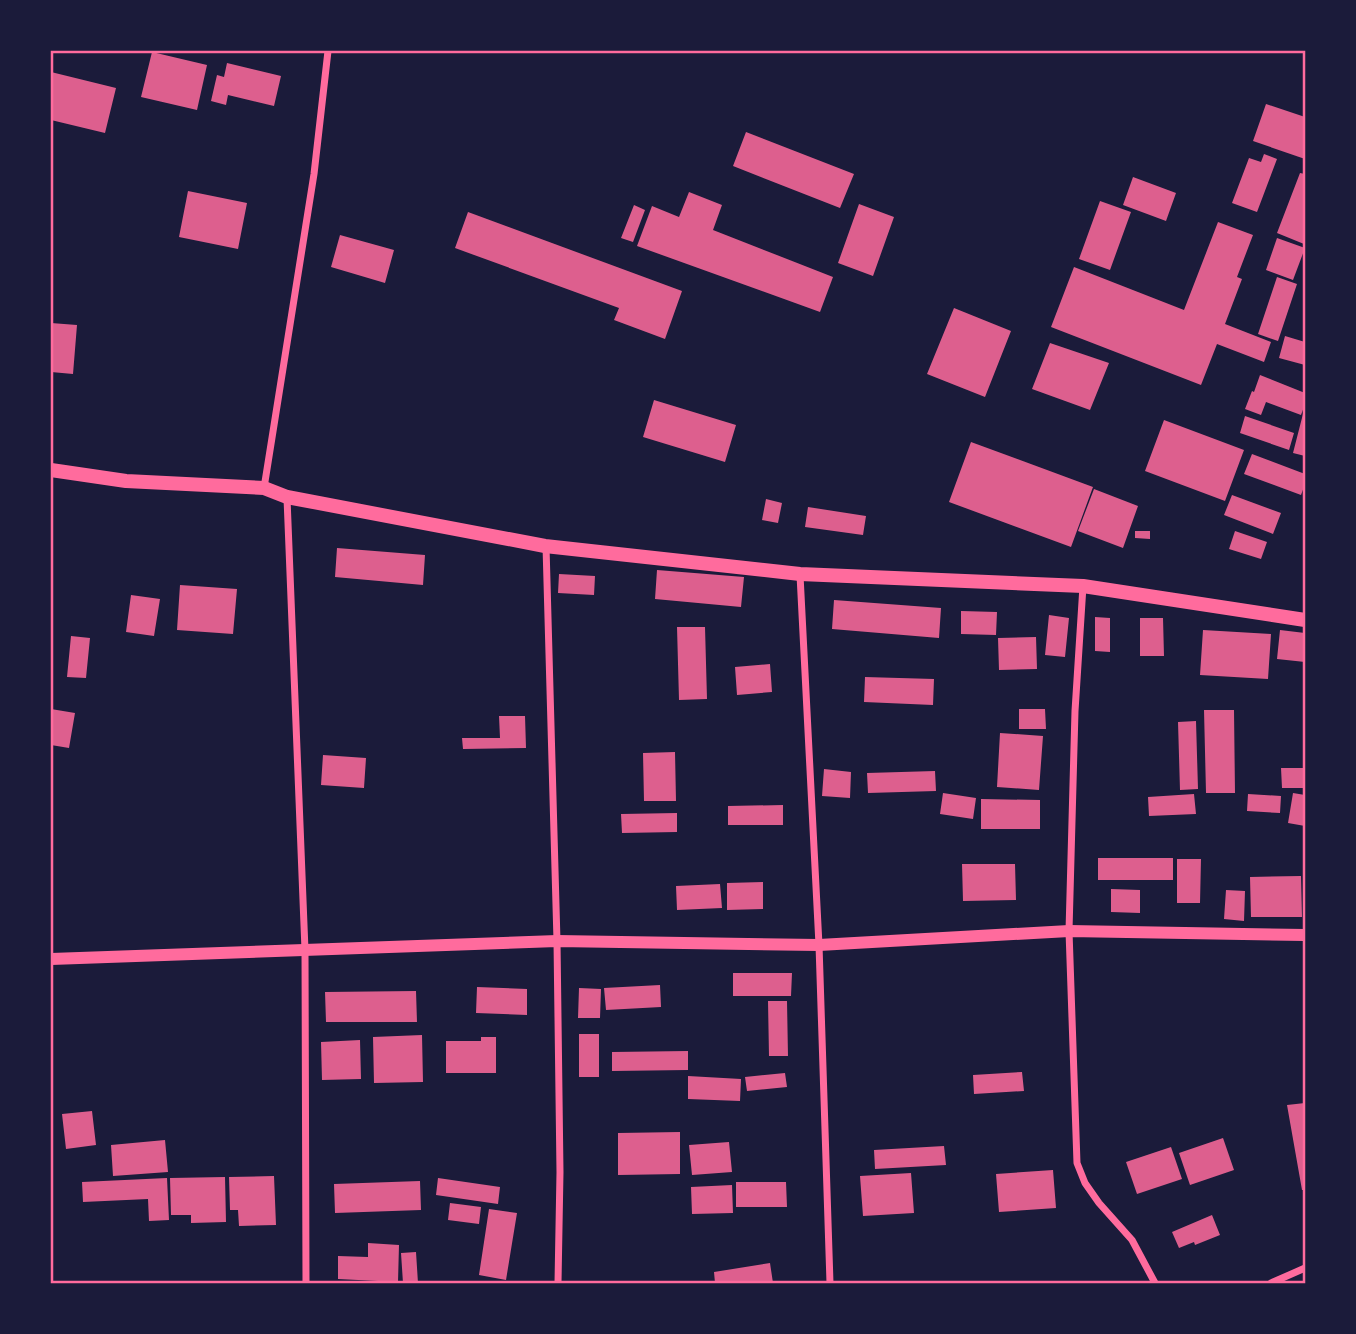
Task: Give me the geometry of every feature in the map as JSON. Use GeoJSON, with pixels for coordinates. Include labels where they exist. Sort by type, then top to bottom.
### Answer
{"type":"FeatureCollection","features":[{"type":"Feature","properties":{"kind":"main road"},"geometry":{"type":"LineString","coordinates":[[51,470],[126,481],[264,488],[286,497],[545,546],[800,574],[1083,586],[1305,620]]}},
{"type":"Feature","properties":{"kind":"street"},"geometry":{"type":"LineString","coordinates":[[264,488],[314,174],[328,51]]}},
{"type":"Feature","properties":{"kind":"street"},"geometry":{"type":"LineString","coordinates":[[286,497],[305,950],[306,1283]]}},
{"type":"Feature","properties":{"kind":"street"},"geometry":{"type":"LineString","coordinates":[[545,546],[557,941],[558,1283]]}},
{"type":"Feature","properties":{"kind":"street"},"geometry":{"type":"LineString","coordinates":[[800,574],[819,945],[830,1283]]}},
{"type":"Feature","properties":{"kind":"street"},"geometry":{"type":"LineString","coordinates":[[1083,586],[1075,710],[1069,931],[1077,1163],[1085,1183],[1132,1240],[1155,1283]]}},
{"type":"Feature","properties":{"kind":"street"},"geometry":{"type":"LineString","coordinates":[[51,959],[557,941],[819,945],[1069,931],[1305,935]]}},
{"type":"Feature","properties":{"kind":"street"},"geometry":{"type":"LineString","coordinates":[[1271,1283],[1305,1269]]}},
{"type":"Feature","properties":{"kind":"building"},"geometry":{"type":"Polygon","coordinates":[[[152,52],[207,65],[197,110],[141,97],[152,52]]]}},
{"type":"Feature","properties":{"kind":"building"},"geometry":{"type":"Polygon","coordinates":[[[227,63],[281,76],[274,106],[228,95],[226,105],[211,101],[217,75],[224,77],[227,63]]]}},
{"type":"Feature","properties":{"kind":"building"},"geometry":{"type":"Polygon","coordinates":[[[51,72],[116,88],[105,133],[51,120],[51,72]]]}},
{"type":"Feature","properties":{"kind":"building"},"geometry":{"type":"Polygon","coordinates":[[[1266,104],[1305,117],[1305,159],[1253,141],[1266,104]]]}},
{"type":"Feature","properties":{"kind":"building"},"geometry":{"type":"Polygon","coordinates":[[[746,132],[854,174],[840,208],[733,166],[746,132]]]}},
{"type":"Feature","properties":{"kind":"building"},"geometry":{"type":"Polygon","coordinates":[[[1264,154],[1277,159],[1257,212],[1232,203],[1249,158],[1261,162],[1264,154]]]}},
{"type":"Feature","properties":{"kind":"building"},"geometry":{"type":"Polygon","coordinates":[[[1300,173],[1305,174],[1304,244],[1277,233],[1300,173]]]}},
{"type":"Feature","properties":{"kind":"building"},"geometry":{"type":"Polygon","coordinates":[[[1133,177],[1176,193],[1166,221],[1123,205],[1133,177]]]}},
{"type":"Feature","properties":{"kind":"building"},"geometry":{"type":"Polygon","coordinates":[[[188,191],[247,203],[238,249],[179,237],[188,191]]]}},
{"type":"Feature","properties":{"kind":"building"},"geometry":{"type":"Polygon","coordinates":[[[689,192],[722,205],[713,230],[833,277],[820,312],[637,246],[652,206],[679,217],[689,192]]]}},
{"type":"Feature","properties":{"kind":"building"},"geometry":{"type":"Polygon","coordinates":[[[1100,201],[1131,212],[1110,270],[1079,259],[1100,201]]]}},
{"type":"Feature","properties":{"kind":"building"},"geometry":{"type":"Polygon","coordinates":[[[859,204],[894,217],[873,276],[838,263],[859,204]]]}},
{"type":"Feature","properties":{"kind":"building"},"geometry":{"type":"Polygon","coordinates":[[[634,205],[645,210],[633,242],[621,238],[634,205]]]}},
{"type":"Feature","properties":{"kind":"building"},"geometry":{"type":"Polygon","coordinates":[[[468,212],[682,291],[665,339],[614,320],[619,308],[455,248],[468,212]]]}},
{"type":"Feature","properties":{"kind":"building"},"geometry":{"type":"Polygon","coordinates":[[[1218,222],[1253,235],[1237,277],[1242,279],[1225,324],[1271,342],[1264,362],[1217,344],[1201,385],[1051,327],[1074,267],[1184,310],[1218,222]]]}},
{"type":"Feature","properties":{"kind":"building"},"geometry":{"type":"Polygon","coordinates":[[[340,235],[394,250],[385,283],[331,267],[340,235]]]}},
{"type":"Feature","properties":{"kind":"building"},"geometry":{"type":"Polygon","coordinates":[[[1277,238],[1305,248],[1293,280],[1266,270],[1277,238]]]}},
{"type":"Feature","properties":{"kind":"building"},"geometry":{"type":"Polygon","coordinates":[[[1277,277],[1297,284],[1278,341],[1258,334],[1277,277]]]}},
{"type":"Feature","properties":{"kind":"building"},"geometry":{"type":"Polygon","coordinates":[[[954,308],[1011,331],[985,397],[927,374],[954,308]]]}},
{"type":"Feature","properties":{"kind":"building"},"geometry":{"type":"Polygon","coordinates":[[[51,323],[77,325],[73,374],[51,372],[51,323]]]}},
{"type":"Feature","properties":{"kind":"building"},"geometry":{"type":"Polygon","coordinates":[[[1285,336],[1305,342],[1305,365],[1279,358],[1285,336]]]}},
{"type":"Feature","properties":{"kind":"building"},"geometry":{"type":"Polygon","coordinates":[[[1050,343],[1109,363],[1090,410],[1032,389],[1050,343]]]}},
{"type":"Feature","properties":{"kind":"building"},"geometry":{"type":"Polygon","coordinates":[[[1260,375],[1305,393],[1301,415],[1266,402],[1261,415],[1245,409],[1260,375]]]}},
{"type":"Feature","properties":{"kind":"building"},"geometry":{"type":"Polygon","coordinates":[[[654,400],[736,425],[725,462],[643,437],[654,400]]]}},
{"type":"Feature","properties":{"kind":"building"},"geometry":{"type":"Polygon","coordinates":[[[1305,411],[1305,456],[1293,453],[1305,411]]]}},
{"type":"Feature","properties":{"kind":"building"},"geometry":{"type":"Polygon","coordinates":[[[1245,416],[1294,433],[1289,450],[1240,433],[1245,416]]]}},
{"type":"Feature","properties":{"kind":"building"},"geometry":{"type":"Polygon","coordinates":[[[1164,420],[1244,450],[1225,501],[1145,471],[1164,420]]]}},
{"type":"Feature","properties":{"kind":"building"},"geometry":{"type":"Polygon","coordinates":[[[971,442],[1093,487],[1071,547],[949,502],[971,442]]]}},
{"type":"Feature","properties":{"kind":"building"},"geometry":{"type":"Polygon","coordinates":[[[1252,454],[1305,474],[1301,495],[1244,474],[1252,454]]]}},
{"type":"Feature","properties":{"kind":"building"},"geometry":{"type":"Polygon","coordinates":[[[1094,489],[1138,506],[1123,548],[1078,531],[1094,489]]]}},
{"type":"Feature","properties":{"kind":"building"},"geometry":{"type":"Polygon","coordinates":[[[1232,495],[1281,513],[1273,534],[1224,515],[1232,495]]]}},
{"type":"Feature","properties":{"kind":"building"},"geometry":{"type":"Polygon","coordinates":[[[766,499],[782,503],[778,523],[762,520],[766,499]]]}},
{"type":"Feature","properties":{"kind":"building"},"geometry":{"type":"Polygon","coordinates":[[[808,507],[866,516],[863,535],[805,527],[808,507]]]}},
{"type":"Feature","properties":{"kind":"building"},"geometry":{"type":"Polygon","coordinates":[[[1135,531],[1150,531],[1150,539],[1135,538],[1135,531]]]}},
{"type":"Feature","properties":{"kind":"building"},"geometry":{"type":"Polygon","coordinates":[[[1235,531],[1267,542],[1261,559],[1229,549],[1235,531]]]}},
{"type":"Feature","properties":{"kind":"building"},"geometry":{"type":"Polygon","coordinates":[[[337,548],[425,555],[423,585],[335,577],[337,548]]]}},
{"type":"Feature","properties":{"kind":"building"},"geometry":{"type":"Polygon","coordinates":[[[657,570],[744,577],[741,607],[655,599],[657,570]]]}},
{"type":"Feature","properties":{"kind":"building"},"geometry":{"type":"Polygon","coordinates":[[[559,574],[595,576],[594,595],[558,593],[559,574]]]}},
{"type":"Feature","properties":{"kind":"building"},"geometry":{"type":"Polygon","coordinates":[[[180,585],[237,589],[233,634],[177,630],[180,585]]]}},
{"type":"Feature","properties":{"kind":"building"},"geometry":{"type":"Polygon","coordinates":[[[131,595],[160,599],[154,636],[126,632],[131,595]]]}},
{"type":"Feature","properties":{"kind":"building"},"geometry":{"type":"Polygon","coordinates":[[[834,600],[941,608],[939,638],[832,629],[834,600]]]}},
{"type":"Feature","properties":{"kind":"building"},"geometry":{"type":"Polygon","coordinates":[[[961,611],[997,612],[996,635],[961,634],[961,611]]]}},
{"type":"Feature","properties":{"kind":"building"},"geometry":{"type":"Polygon","coordinates":[[[1049,615],[1069,618],[1065,657],[1045,655],[1049,615]]]}},
{"type":"Feature","properties":{"kind":"building"},"geometry":{"type":"Polygon","coordinates":[[[1095,617],[1110,618],[1110,652],[1095,651],[1095,617]]]}},
{"type":"Feature","properties":{"kind":"building"},"geometry":{"type":"Polygon","coordinates":[[[1140,618],[1163,618],[1164,656],[1140,656],[1140,618]]]}},
{"type":"Feature","properties":{"kind":"building"},"geometry":{"type":"Polygon","coordinates":[[[677,627],[705,627],[707,699],[679,700],[677,627]]]}},
{"type":"Feature","properties":{"kind":"building"},"geometry":{"type":"Polygon","coordinates":[[[1203,630],[1271,634],[1268,679],[1200,675],[1203,630]]]}},
{"type":"Feature","properties":{"kind":"building"},"geometry":{"type":"Polygon","coordinates":[[[1280,630],[1305,633],[1305,662],[1277,659],[1280,630]]]}},
{"type":"Feature","properties":{"kind":"building"},"geometry":{"type":"Polygon","coordinates":[[[71,636],[90,638],[86,678],[67,677],[71,636]]]}},
{"type":"Feature","properties":{"kind":"building"},"geometry":{"type":"Polygon","coordinates":[[[1036,637],[1037,669],[999,670],[998,638],[1036,637]]]}},
{"type":"Feature","properties":{"kind":"building"},"geometry":{"type":"Polygon","coordinates":[[[770,664],[772,692],[737,695],[735,667],[770,664]]]}},
{"type":"Feature","properties":{"kind":"building"},"geometry":{"type":"Polygon","coordinates":[[[865,677],[934,679],[933,705],[864,702],[865,677]]]}},
{"type":"Feature","properties":{"kind":"building"},"geometry":{"type":"Polygon","coordinates":[[[51,709],[75,713],[69,748],[51,745],[51,709]]]}},
{"type":"Feature","properties":{"kind":"building"},"geometry":{"type":"Polygon","coordinates":[[[1019,709],[1045,709],[1046,729],[1019,729],[1019,709]]]}},
{"type":"Feature","properties":{"kind":"building"},"geometry":{"type":"Polygon","coordinates":[[[1204,710],[1234,710],[1235,793],[1206,793],[1204,710]]]}},
{"type":"Feature","properties":{"kind":"building"},"geometry":{"type":"Polygon","coordinates":[[[499,716],[525,716],[526,748],[463,749],[462,738],[500,738],[499,716]]]}},
{"type":"Feature","properties":{"kind":"building"},"geometry":{"type":"Polygon","coordinates":[[[1196,721],[1198,789],[1180,790],[1178,722],[1196,721]]]}},
{"type":"Feature","properties":{"kind":"building"},"geometry":{"type":"Polygon","coordinates":[[[1000,733],[1043,736],[1039,790],[997,787],[1000,733]]]}},
{"type":"Feature","properties":{"kind":"building"},"geometry":{"type":"Polygon","coordinates":[[[675,752],[676,801],[644,801],[643,753],[675,752]]]}},
{"type":"Feature","properties":{"kind":"building"},"geometry":{"type":"Polygon","coordinates":[[[323,755],[366,758],[364,788],[321,785],[323,755]]]}},
{"type":"Feature","properties":{"kind":"building"},"geometry":{"type":"Polygon","coordinates":[[[1281,768],[1305,768],[1305,788],[1282,788],[1281,768]]]}},
{"type":"Feature","properties":{"kind":"building"},"geometry":{"type":"Polygon","coordinates":[[[824,769],[851,772],[850,798],[822,796],[824,769]]]}},
{"type":"Feature","properties":{"kind":"building"},"geometry":{"type":"Polygon","coordinates":[[[935,771],[936,791],[868,793],[867,773],[935,771]]]}},
{"type":"Feature","properties":{"kind":"building"},"geometry":{"type":"Polygon","coordinates":[[[943,793],[976,798],[973,819],[940,814],[943,793]]]}},
{"type":"Feature","properties":{"kind":"building"},"geometry":{"type":"Polygon","coordinates":[[[1293,793],[1305,795],[1305,826],[1288,823],[1293,793]]]}},
{"type":"Feature","properties":{"kind":"building"},"geometry":{"type":"Polygon","coordinates":[[[1194,794],[1196,814],[1149,816],[1148,797],[1194,794]]]}},
{"type":"Feature","properties":{"kind":"building"},"geometry":{"type":"Polygon","coordinates":[[[1248,794],[1281,796],[1280,813],[1247,811],[1248,794]]]}},
{"type":"Feature","properties":{"kind":"building"},"geometry":{"type":"Polygon","coordinates":[[[981,799],[1040,800],[1040,829],[981,829],[981,799]]]}},
{"type":"Feature","properties":{"kind":"building"},"geometry":{"type":"Polygon","coordinates":[[[783,805],[783,825],[728,825],[728,806],[783,805]]]}},
{"type":"Feature","properties":{"kind":"building"},"geometry":{"type":"Polygon","coordinates":[[[677,813],[677,832],[622,833],[621,814],[677,813]]]}},
{"type":"Feature","properties":{"kind":"building"},"geometry":{"type":"Polygon","coordinates":[[[1098,858],[1173,858],[1173,880],[1098,880],[1098,858]]]}},
{"type":"Feature","properties":{"kind":"building"},"geometry":{"type":"Polygon","coordinates":[[[1177,859],[1201,859],[1200,903],[1177,903],[1177,859]]]}},
{"type":"Feature","properties":{"kind":"building"},"geometry":{"type":"Polygon","coordinates":[[[962,864],[1015,864],[1016,900],[963,901],[962,864]]]}},
{"type":"Feature","properties":{"kind":"building"},"geometry":{"type":"Polygon","coordinates":[[[1301,876],[1302,917],[1251,917],[1250,877],[1301,876]]]}},
{"type":"Feature","properties":{"kind":"building"},"geometry":{"type":"Polygon","coordinates":[[[763,882],[763,909],[727,910],[727,883],[763,882]]]}},
{"type":"Feature","properties":{"kind":"building"},"geometry":{"type":"Polygon","coordinates":[[[720,884],[722,908],[677,910],[676,886],[720,884]]]}},
{"type":"Feature","properties":{"kind":"building"},"geometry":{"type":"Polygon","coordinates":[[[1111,889],[1140,890],[1140,913],[1111,912],[1111,889]]]}},
{"type":"Feature","properties":{"kind":"building"},"geometry":{"type":"Polygon","coordinates":[[[1226,890],[1245,891],[1244,921],[1224,919],[1226,890]]]}},
{"type":"Feature","properties":{"kind":"building"},"geometry":{"type":"Polygon","coordinates":[[[733,973],[792,973],[791,996],[733,996],[733,973]]]}},
{"type":"Feature","properties":{"kind":"building"},"geometry":{"type":"Polygon","coordinates":[[[660,985],[661,1007],[606,1010],[604,988],[660,985]]]}},
{"type":"Feature","properties":{"kind":"building"},"geometry":{"type":"Polygon","coordinates":[[[477,987],[527,989],[527,1015],[476,1013],[477,987]]]}},
{"type":"Feature","properties":{"kind":"building"},"geometry":{"type":"Polygon","coordinates":[[[579,988],[601,989],[600,1018],[578,1018],[579,988]]]}},
{"type":"Feature","properties":{"kind":"building"},"geometry":{"type":"Polygon","coordinates":[[[416,991],[417,1022],[326,1022],[325,992],[416,991]]]}},
{"type":"Feature","properties":{"kind":"building"},"geometry":{"type":"Polygon","coordinates":[[[768,1001],[787,1001],[788,1056],[769,1056],[768,1001]]]}},
{"type":"Feature","properties":{"kind":"building"},"geometry":{"type":"Polygon","coordinates":[[[579,1034],[599,1034],[599,1077],[579,1077],[579,1034]]]}},
{"type":"Feature","properties":{"kind":"building"},"geometry":{"type":"Polygon","coordinates":[[[422,1035],[423,1082],[374,1083],[373,1037],[422,1035]]]}},
{"type":"Feature","properties":{"kind":"building"},"geometry":{"type":"Polygon","coordinates":[[[481,1037],[496,1037],[496,1073],[446,1073],[446,1041],[481,1041],[481,1037]]]}},
{"type":"Feature","properties":{"kind":"building"},"geometry":{"type":"Polygon","coordinates":[[[360,1040],[361,1079],[322,1080],[321,1042],[360,1040]]]}},
{"type":"Feature","properties":{"kind":"building"},"geometry":{"type":"Polygon","coordinates":[[[688,1051],[688,1070],[612,1071],[612,1052],[688,1051]]]}},
{"type":"Feature","properties":{"kind":"building"},"geometry":{"type":"Polygon","coordinates":[[[1022,1072],[1024,1091],[974,1094],[973,1075],[1022,1072]]]}},
{"type":"Feature","properties":{"kind":"building"},"geometry":{"type":"Polygon","coordinates":[[[785,1073],[787,1087],[747,1091],[745,1077],[785,1073]]]}},
{"type":"Feature","properties":{"kind":"building"},"geometry":{"type":"Polygon","coordinates":[[[688,1076],[741,1079],[740,1101],[688,1099],[688,1076]]]}},
{"type":"Feature","properties":{"kind":"building"},"geometry":{"type":"Polygon","coordinates":[[[1305,1103],[1305,1190],[1302,1190],[1287,1105],[1305,1103]]]}},
{"type":"Feature","properties":{"kind":"building"},"geometry":{"type":"Polygon","coordinates":[[[92,1111],[96,1145],[66,1149],[62,1114],[92,1111]]]}},
{"type":"Feature","properties":{"kind":"building"},"geometry":{"type":"Polygon","coordinates":[[[680,1132],[680,1174],[618,1175],[618,1133],[680,1132]]]}},
{"type":"Feature","properties":{"kind":"building"},"geometry":{"type":"Polygon","coordinates":[[[1223,1138],[1234,1170],[1190,1185],[1179,1153],[1223,1138]]]}},
{"type":"Feature","properties":{"kind":"building"},"geometry":{"type":"Polygon","coordinates":[[[165,1140],[168,1172],[113,1176],[111,1145],[165,1140]]]}},
{"type":"Feature","properties":{"kind":"building"},"geometry":{"type":"Polygon","coordinates":[[[729,1142],[732,1172],[692,1175],[689,1145],[729,1142]]]}},
{"type":"Feature","properties":{"kind":"building"},"geometry":{"type":"Polygon","coordinates":[[[944,1146],[946,1165],[875,1169],[874,1150],[944,1146]]]}},
{"type":"Feature","properties":{"kind":"building"},"geometry":{"type":"Polygon","coordinates":[[[1171,1147],[1182,1179],[1137,1194],[1126,1162],[1171,1147]]]}},
{"type":"Feature","properties":{"kind":"building"},"geometry":{"type":"Polygon","coordinates":[[[1053,1170],[1056,1208],[999,1212],[996,1174],[1053,1170]]]}},
{"type":"Feature","properties":{"kind":"building"},"geometry":{"type":"Polygon","coordinates":[[[911,1173],[914,1213],[863,1216],[860,1176],[911,1173]]]}},
{"type":"Feature","properties":{"kind":"building"},"geometry":{"type":"Polygon","coordinates":[[[274,1176],[276,1225],[239,1226],[238,1210],[230,1210],[229,1177],[274,1176]]]}},
{"type":"Feature","properties":{"kind":"building"},"geometry":{"type":"Polygon","coordinates":[[[225,1177],[226,1222],[191,1223],[191,1215],[171,1215],[170,1178],[225,1177]]]}},
{"type":"Feature","properties":{"kind":"building"},"geometry":{"type":"Polygon","coordinates":[[[167,1178],[169,1220],[149,1221],[148,1199],[83,1202],[82,1182],[167,1178]]]}},
{"type":"Feature","properties":{"kind":"building"},"geometry":{"type":"Polygon","coordinates":[[[438,1178],[500,1187],[498,1204],[436,1195],[438,1178]]]}},
{"type":"Feature","properties":{"kind":"building"},"geometry":{"type":"Polygon","coordinates":[[[420,1181],[421,1210],[335,1213],[334,1184],[420,1181]]]}},
{"type":"Feature","properties":{"kind":"building"},"geometry":{"type":"Polygon","coordinates":[[[736,1182],[786,1182],[787,1207],[736,1207],[736,1182]]]}},
{"type":"Feature","properties":{"kind":"building"},"geometry":{"type":"Polygon","coordinates":[[[732,1185],[733,1213],[692,1214],[691,1187],[732,1185]]]}},
{"type":"Feature","properties":{"kind":"building"},"geometry":{"type":"Polygon","coordinates":[[[450,1203],[481,1207],[479,1224],[448,1220],[450,1203]]]}},
{"type":"Feature","properties":{"kind":"building"},"geometry":{"type":"Polygon","coordinates":[[[489,1209],[517,1213],[506,1280],[479,1275],[489,1209]]]}},
{"type":"Feature","properties":{"kind":"building"},"geometry":{"type":"Polygon","coordinates":[[[1212,1215],[1220,1235],[1179,1248],[1172,1232],[1212,1215]]]}},
{"type":"Feature","properties":{"kind":"building"},"geometry":{"type":"Polygon","coordinates":[[[368,1243],[399,1245],[398,1282],[338,1279],[338,1256],[368,1257],[368,1243]]]}},
{"type":"Feature","properties":{"kind":"building"},"geometry":{"type":"Polygon","coordinates":[[[416,1252],[418,1283],[403,1283],[401,1253],[416,1252]]]}},
{"type":"Feature","properties":{"kind":"building"},"geometry":{"type":"Polygon","coordinates":[[[770,1263],[773,1283],[715,1283],[714,1272],[770,1263]]]}}]}
